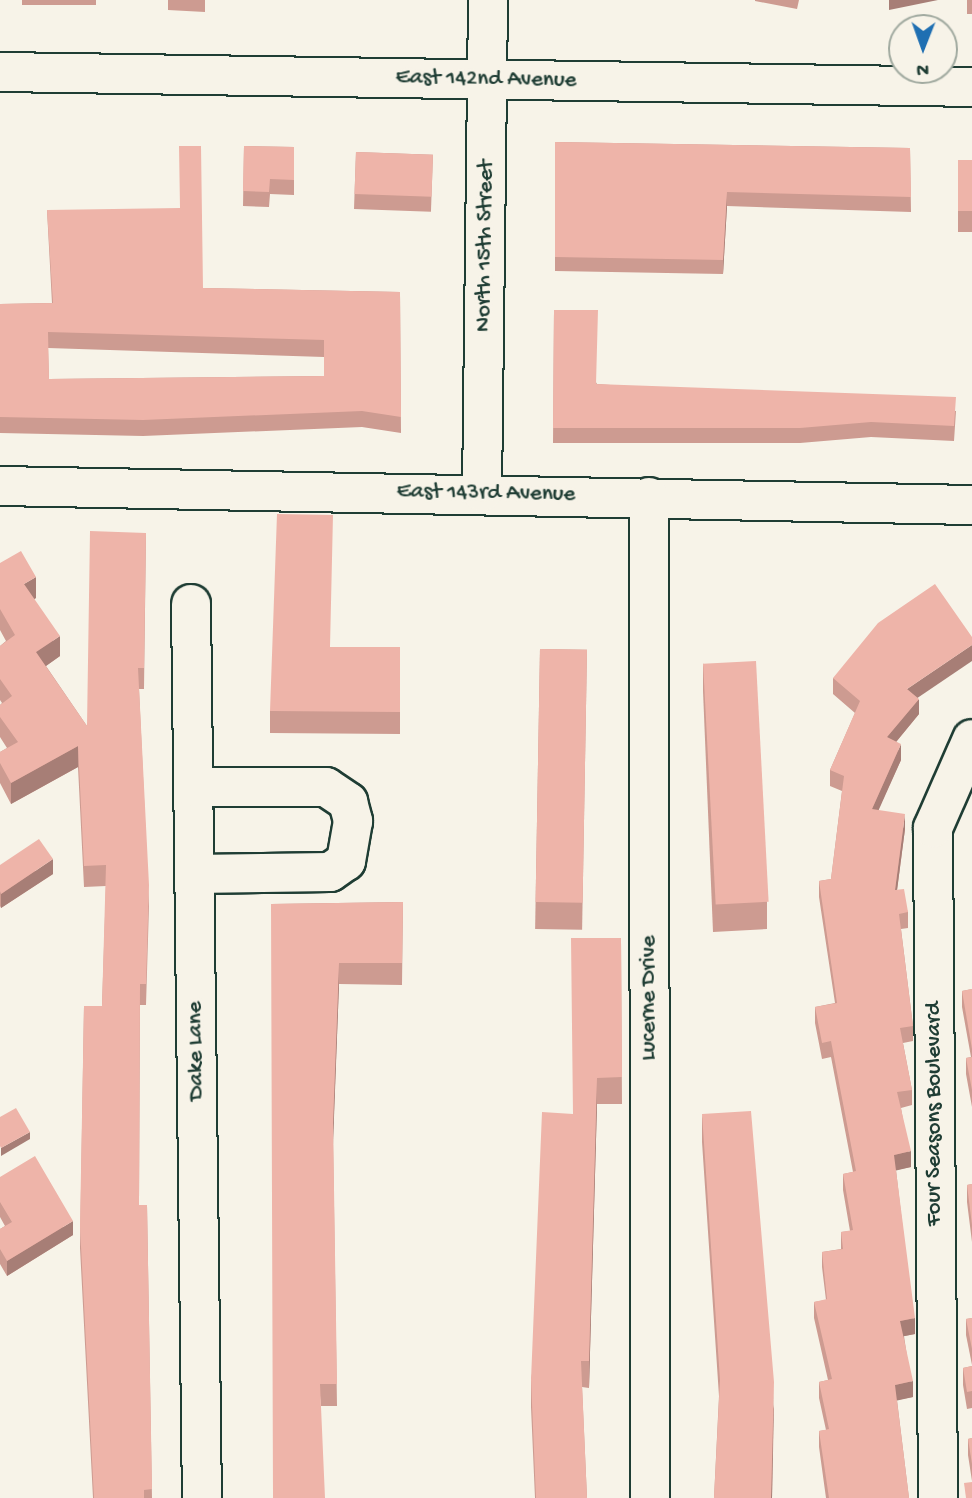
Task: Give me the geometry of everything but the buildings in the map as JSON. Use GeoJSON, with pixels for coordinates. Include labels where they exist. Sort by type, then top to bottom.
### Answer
{"type":"FeatureCollection","features":[{"type":"Feature","properties":{"kind":"street","name":"North 15th Street"},"geometry":{"type":"LineString","coordinates":[[482,492],[488,0]]}},
{"type":"Feature","properties":{"kind":"street","name":"East 142nd Avenue"},"geometry":{"type":"LineString","coordinates":[[0,72],[972,87]]}},
{"type":"Feature","properties":{"kind":"street","name":"East 143rd Avenue"},"geometry":{"type":"LineString","coordinates":[[0,486],[482,492],[972,505]]}},
{"type":"Feature","properties":{"kind":"street","name":"Lucerne Drive"},"geometry":{"type":"LineString","coordinates":[[649,497],[650,1498]]}},
{"type":"Feature","properties":{"kind":"street","name":"Dake Lane"},"geometry":{"type":"LineString","coordinates":[[191,604],[202,1498]]}},
{"type":"Feature","properties":{"kind":"street","name":"Four Seasons Boulevard"},"geometry":{"type":"LineString","coordinates":[[938,1498],[933,828],[972,739]]}},
{"type":"Feature","properties":{"kind":"street"},"geometry":{"type":"LineString","coordinates":[[194,787],[326,787],[348,803],[353,821],[346,861],[330,872],[195,874]]}}]}
